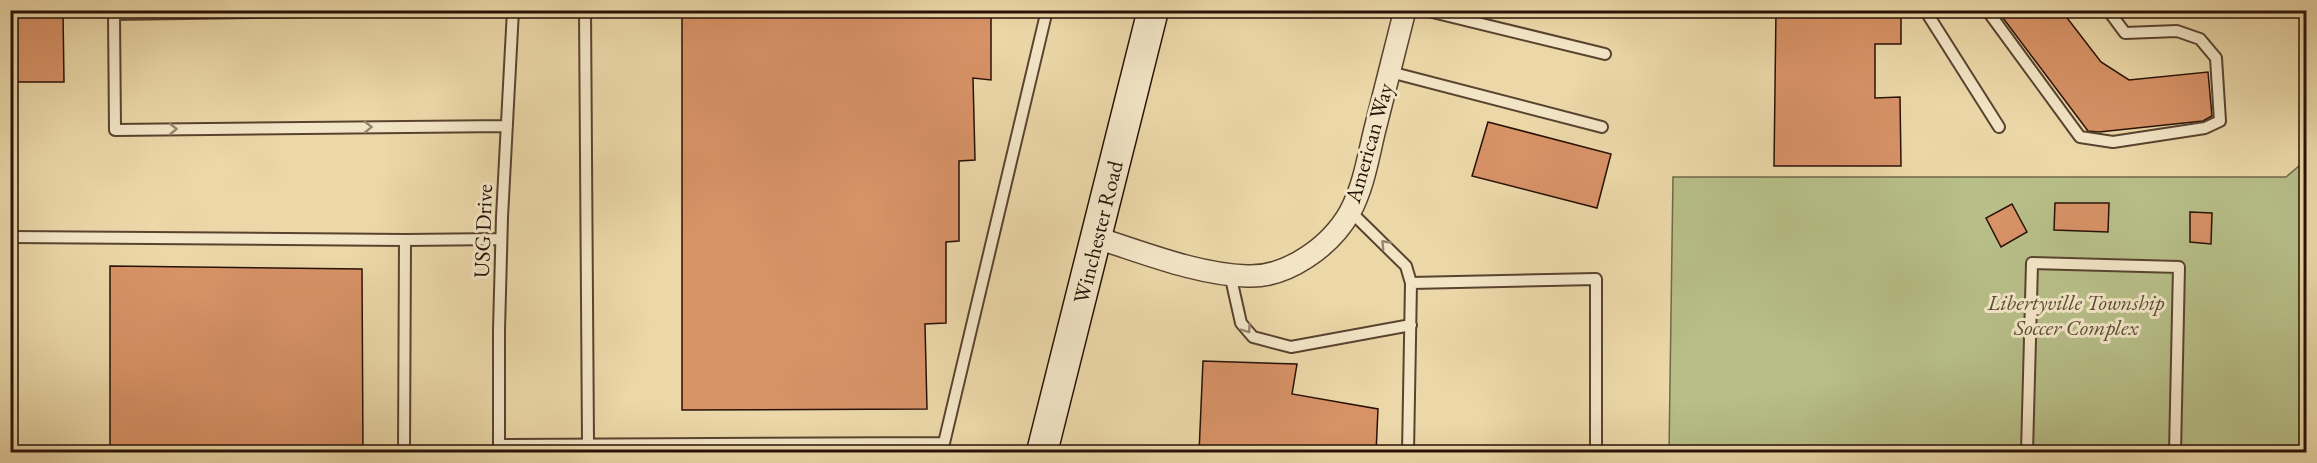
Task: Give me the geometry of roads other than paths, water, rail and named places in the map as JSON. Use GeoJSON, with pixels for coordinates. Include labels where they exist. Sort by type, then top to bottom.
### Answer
{"type":"FeatureCollection","features":[{"type":"Feature","properties":{"kind":"main road","name":"Winchester Road"},"geometry":{"type":"LineString","coordinates":[[1042,453],[1153,10]]}},
{"type":"Feature","properties":{"kind":"street","name":"American Way"},"geometry":{"type":"LineString","coordinates":[[1097,238],[1183,264],[1230,274],[1261,275],[1285,268],[1310,255],[1342,225],[1361,187],[1405,10]]}},
{"type":"Feature","properties":{"kind":"lane"},"geometry":{"type":"LineString","coordinates":[[386,10],[114,14],[115,130],[507,126]]}},
{"type":"Feature","properties":{"kind":"lane","name":"USG Drive"},"geometry":{"type":"LineString","coordinates":[[499,449],[501,239],[513,10]]}},
{"type":"Feature","properties":{"kind":"lane"},"geometry":{"type":"LineString","coordinates":[[585,10],[588,444]]}},
{"type":"Feature","properties":{"kind":"lane"},"geometry":{"type":"LineString","coordinates":[[499,449],[588,444],[944,443],[1047,10]]}},
{"type":"Feature","properties":{"kind":"lane"},"geometry":{"type":"LineString","coordinates":[[1424,10],[1605,54]]}},
{"type":"Feature","properties":{"kind":"lane"},"geometry":{"type":"LineString","coordinates":[[1925,10],[1999,127]]}},
{"type":"Feature","properties":{"kind":"lane"},"geometry":{"type":"LineString","coordinates":[[1987,10],[2080,137],[2114,142],[2205,128],[2220,121],[2216,57],[2200,39],[2177,31],[2125,33],[2108,10]]}},
{"type":"Feature","properties":{"kind":"lane"},"geometry":{"type":"LineString","coordinates":[[1390,72],[1602,127]]}},
{"type":"Feature","properties":{"kind":"lane"},"geometry":{"type":"LineString","coordinates":[[1350,211],[1406,266],[1411,284],[1408,453]]}},
{"type":"Feature","properties":{"kind":"lane"},"geometry":{"type":"LineString","coordinates":[[10,237],[501,239]]}},
{"type":"Feature","properties":{"kind":"lane"},"geometry":{"type":"LineString","coordinates":[[404,453],[405,240]]}},
{"type":"Feature","properties":{"kind":"lane"},"geometry":{"type":"LineString","coordinates":[[2027,453],[2032,263],[2179,267],[2175,453]]}},
{"type":"Feature","properties":{"kind":"lane"},"geometry":{"type":"LineString","coordinates":[[1230,274],[1241,323],[1253,338],[1291,347],[1411,325]]}},
{"type":"Feature","properties":{"kind":"lane"},"geometry":{"type":"LineString","coordinates":[[1411,284],[1596,279],[1596,453]]}},
{"type":"Feature","properties":{"kind":"park label","name":"Libertyville Township Soccer Complex"},"geometry":{"type":"Point","coordinates":[2076,314]}}]}
